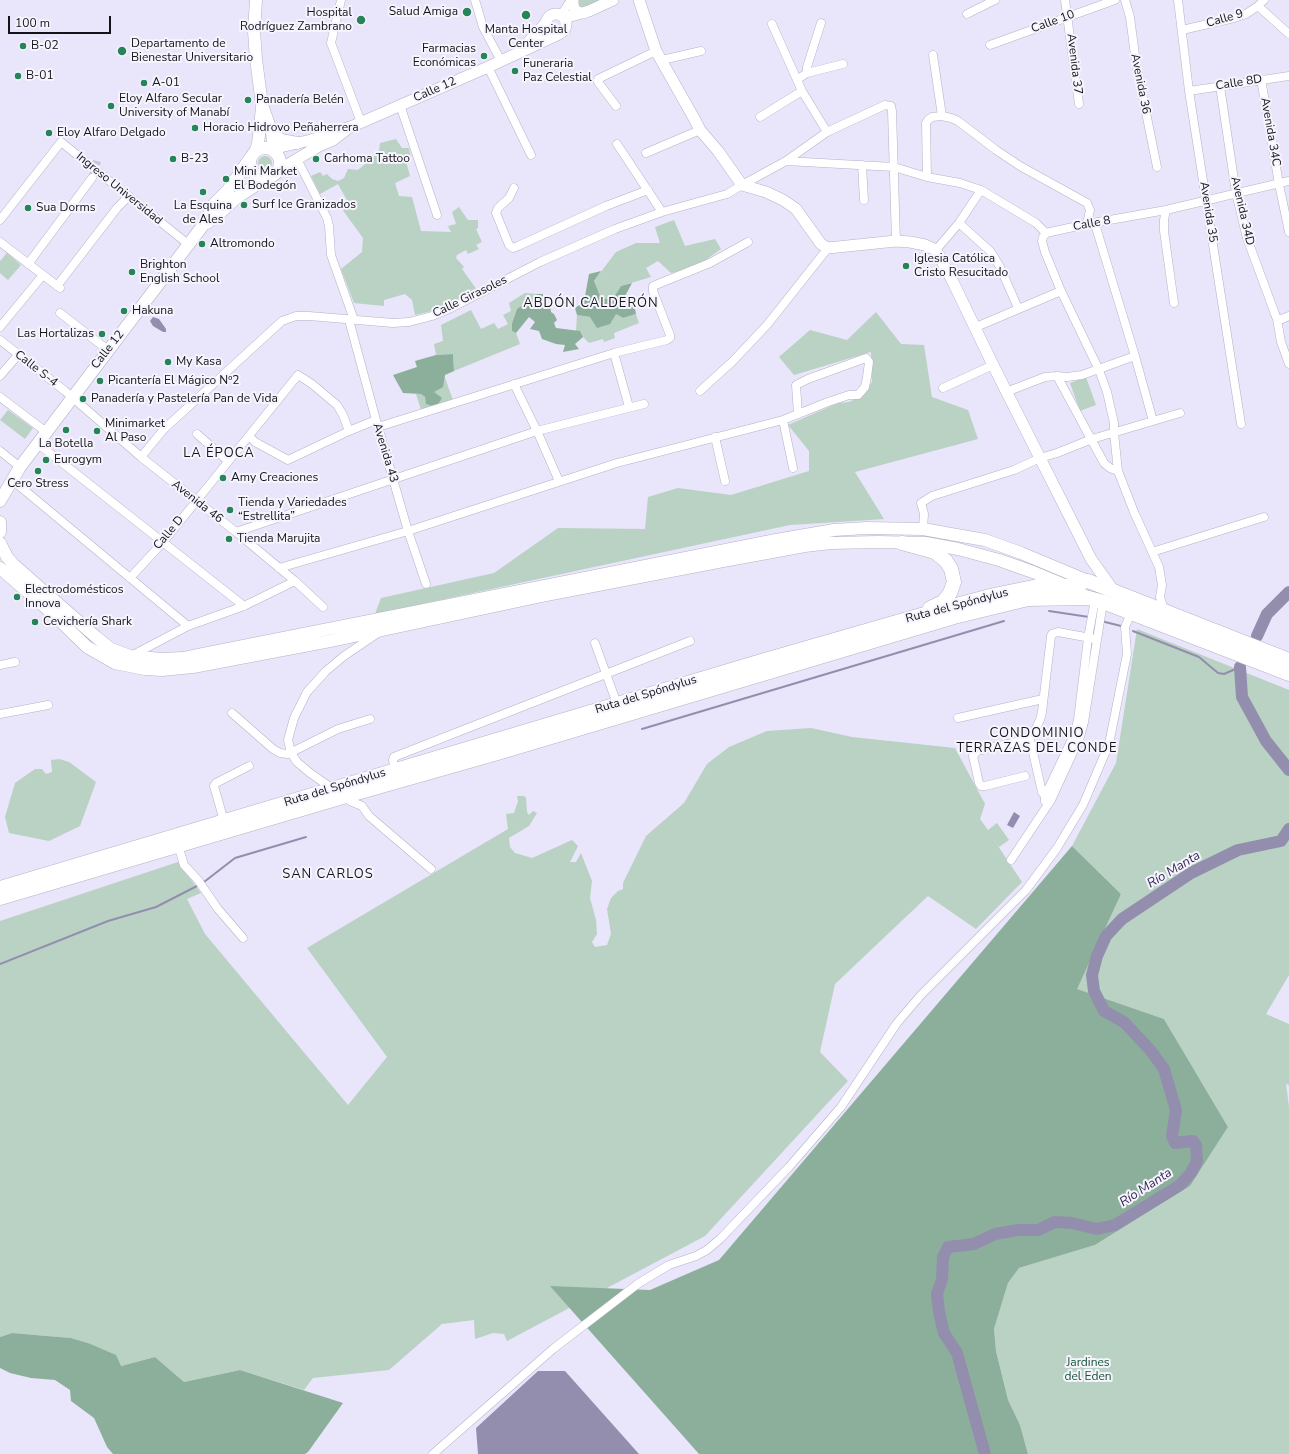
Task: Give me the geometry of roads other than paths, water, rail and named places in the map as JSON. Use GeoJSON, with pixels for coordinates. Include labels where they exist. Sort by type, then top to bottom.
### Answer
{"type":"FeatureCollection","features":[{"type":"Feature","properties":{"kind":"highway"},"geometry":{"type":"LineString","coordinates":[[902,543],[935,552],[941,556],[949,566],[954,582],[950,593],[943,602],[905,621]]}},
{"type":"Feature","properties":{"kind":"highway","name":"Ruta del Spóndylus"},"geometry":{"type":"LineString","coordinates":[[0,888],[616,704],[964,603],[1038,586],[1067,586],[1088,581]]}},
{"type":"Feature","properties":{"kind":"highway"},"geometry":{"type":"LineString","coordinates":[[1088,581],[1289,660]]}},
{"type":"Feature","properties":{"kind":"highway","name":"Ruta del Spóndylus"},"geometry":{"type":"LineString","coordinates":[[0,898],[501,752],[954,617],[1028,599],[1096,610],[1131,613],[1289,674]]}},
{"type":"Feature","properties":{"kind":"main road"},"geometry":{"type":"LineString","coordinates":[[256,0],[254,31],[256,59],[262,105],[272,133],[273,143],[271,149]]}},
{"type":"Feature","properties":{"kind":"main road"},"geometry":{"type":"LineString","coordinates":[[254,154],[264,148],[275,151],[280,159],[280,168],[278,172],[267,178],[258,176],[250,166],[260,128],[262,105]]}},
{"type":"Feature","properties":{"kind":"main road"},"geometry":{"type":"LineString","coordinates":[[272,133],[281,140],[297,143]]}},
{"type":"Feature","properties":{"kind":"main road","name":"Calle 12"},"geometry":{"type":"LineString","coordinates":[[0,501],[20,466],[204,224],[214,204],[228,190],[254,154]]}},
{"type":"Feature","properties":{"kind":"main road","name":"Calle 12"},"geometry":{"type":"LineString","coordinates":[[204,224],[252,186],[267,178]]}},
{"type":"Feature","properties":{"kind":"main road","name":"Calle 12"},"geometry":{"type":"LineString","coordinates":[[0,484],[13,477]]}},
{"type":"Feature","properties":{"kind":"main road"},"geometry":{"type":"LineString","coordinates":[[0,522],[0,532]]}},
{"type":"Feature","properties":{"kind":"main road"},"geometry":{"type":"LineString","coordinates":[[0,543],[7,557],[14,565],[111,649],[130,656],[161,659],[183,658],[768,541],[834,530],[866,528],[923,529],[985,540],[1021,553],[1088,581]]}},
{"type":"Feature","properties":{"kind":"main road"},"geometry":{"type":"LineString","coordinates":[[0,568],[87,647],[115,663],[145,669],[162,670],[193,667],[542,596],[799,547],[852,542],[926,543],[978,554],[1033,572],[1067,586],[1096,610]]}},
{"type":"Feature","properties":{"kind":"street"},"geometry":{"type":"LineString","coordinates":[[341,0],[331,43],[356,124]]}},
{"type":"Feature","properties":{"kind":"street"},"geometry":{"type":"LineString","coordinates":[[475,0],[483,27],[501,61]]}},
{"type":"Feature","properties":{"kind":"street"},"geometry":{"type":"LineString","coordinates":[[572,0],[575,10],[580,13],[584,13]]}},
{"type":"Feature","properties":{"kind":"street"},"geometry":{"type":"LineString","coordinates":[[562,17],[572,0]]}},
{"type":"Feature","properties":{"kind":"street"},"geometry":{"type":"LineString","coordinates":[[639,0],[659,56],[700,130],[718,150],[742,185],[766,192],[783,200],[796,209],[821,244],[828,248],[896,241],[925,245],[936,250],[976,327],[992,365],[1090,559],[1113,590]]}},
{"type":"Feature","properties":{"kind":"street"},"geometry":{"type":"LineString","coordinates":[[967,14],[995,0]]}},
{"type":"Feature","properties":{"kind":"street","name":"Avenida 37"},"geometry":{"type":"LineString","coordinates":[[1065,0],[1079,104]]}},
{"type":"Feature","properties":{"kind":"street","name":"Calle 10"},"geometry":{"type":"LineString","coordinates":[[990,45],[1116,0]]}},
{"type":"Feature","properties":{"kind":"street","name":"Avenida 36"},"geometry":{"type":"LineString","coordinates":[[1126,0],[1130,17],[1136,63],[1157,167]]}},
{"type":"Feature","properties":{"kind":"street","name":"Avenida 35"},"geometry":{"type":"LineString","coordinates":[[1178,0],[1189,91],[1241,424]]}},
{"type":"Feature","properties":{"kind":"street","name":"Calle 12"},"geometry":{"type":"LineString","coordinates":[[562,17],[584,13],[609,2]]}},
{"type":"Feature","properties":{"kind":"street","name":"Calle 12"},"geometry":{"type":"LineString","coordinates":[[271,149],[297,143],[356,124],[488,68],[518,52],[561,33],[609,2]]}},
{"type":"Feature","properties":{"kind":"street"},"geometry":{"type":"LineString","coordinates":[[1261,3],[1289,34]]}},
{"type":"Feature","properties":{"kind":"street","name":"Calle 9"},"geometry":{"type":"LineString","coordinates":[[1182,30],[1234,18],[1261,3]]}},
{"type":"Feature","properties":{"kind":"street"},"geometry":{"type":"LineString","coordinates":[[555,14],[562,17],[566,24],[561,33],[549,33],[545,24],[549,16],[555,14]]}},
{"type":"Feature","properties":{"kind":"street"},"geometry":{"type":"LineString","coordinates":[[807,73],[807,67],[821,23]]}},
{"type":"Feature","properties":{"kind":"street","name":"Calle 12"},"geometry":{"type":"LineString","coordinates":[[518,52],[545,24]]}},
{"type":"Feature","properties":{"kind":"street"},"geometry":{"type":"LineString","coordinates":[[772,24],[798,79],[802,91],[827,132]]}},
{"type":"Feature","properties":{"kind":"street"},"geometry":{"type":"LineString","coordinates":[[616,106],[598,82],[598,79],[659,56],[701,51]]}},
{"type":"Feature","properties":{"kind":"street"},"geometry":{"type":"LineString","coordinates":[[933,55],[942,116]]}},
{"type":"Feature","properties":{"kind":"street"},"geometry":{"type":"LineString","coordinates":[[798,79],[807,73],[843,64]]}},
{"type":"Feature","properties":{"kind":"street"},"geometry":{"type":"LineString","coordinates":[[488,68],[531,155]]}},
{"type":"Feature","properties":{"kind":"street","name":"Calle 8D"},"geometry":{"type":"LineString","coordinates":[[1189,91],[1289,76]]}},
{"type":"Feature","properties":{"kind":"street","name":"Avenida 34C"},"geometry":{"type":"LineString","coordinates":[[1261,79],[1289,232]]}},
{"type":"Feature","properties":{"kind":"street","name":"Avenida 34D"},"geometry":{"type":"LineString","coordinates":[[1220,86],[1236,193],[1247,238],[1261,279],[1278,319],[1281,342],[1289,364]]}},
{"type":"Feature","properties":{"kind":"street"},"geometry":{"type":"LineString","coordinates":[[760,117],[802,91]]}},
{"type":"Feature","properties":{"kind":"street","name":"Calle Girasoles"},"geometry":{"type":"LineString","coordinates":[[141,457],[164,429],[282,320],[296,316],[309,316],[352,320],[404,322],[432,316],[451,308],[540,262],[616,229],[662,212],[728,194],[786,161],[827,132],[884,104],[891,106],[892,111],[894,168]]}},
{"type":"Feature","properties":{"kind":"street"},"geometry":{"type":"LineString","coordinates":[[400,105],[438,214]]}},
{"type":"Feature","properties":{"kind":"street"},"geometry":{"type":"LineString","coordinates":[[927,177],[926,123],[930,117],[942,116],[951,118],[958,121],[1020,166],[1087,203],[1090,210],[1087,224]]}},
{"type":"Feature","properties":{"kind":"street","name":"Calle 12"},"geometry":{"type":"LineString","coordinates":[[278,172],[297,159],[333,140],[356,124]]}},
{"type":"Feature","properties":{"kind":"street"},"geometry":{"type":"LineString","coordinates":[[646,153],[700,130]]}},
{"type":"Feature","properties":{"kind":"street","name":"Ingreso Universidad"},"geometry":{"type":"LineString","coordinates":[[0,220],[61,142],[188,244]]}},
{"type":"Feature","properties":{"kind":"street"},"geometry":{"type":"LineString","coordinates":[[617,144],[662,212]]}},
{"type":"Feature","properties":{"kind":"street","name":"Avenida 43"},"geometry":{"type":"LineString","coordinates":[[297,159],[330,226],[331,255],[352,320],[377,424],[408,531],[426,584]]}},
{"type":"Feature","properties":{"kind":"street"},"geometry":{"type":"LineString","coordinates":[[786,161],[894,168],[927,177],[960,183],[981,190],[1036,223],[1046,233],[1042,241],[1045,252],[1061,291],[1099,370],[1107,392],[1114,423],[1118,471],[1134,512],[1159,567],[1162,585],[1160,597],[1164,610]]}},
{"type":"Feature","properties":{"kind":"street"},"geometry":{"type":"LineString","coordinates":[[862,165],[864,200]]}},
{"type":"Feature","properties":{"kind":"street"},"geometry":{"type":"LineString","coordinates":[[894,168],[896,241]]}},
{"type":"Feature","properties":{"kind":"street"},"geometry":{"type":"LineString","coordinates":[[28,264],[92,178]]}},
{"type":"Feature","properties":{"kind":"street","name":"Calle 8"},"geometry":{"type":"LineString","coordinates":[[1046,233],[1166,210],[1289,181]]}},
{"type":"Feature","properties":{"kind":"street"},"geometry":{"type":"LineString","coordinates":[[514,188],[509,198],[498,208],[496,213],[509,245],[513,248],[606,206],[648,190]]}},
{"type":"Feature","properties":{"kind":"street"},"geometry":{"type":"LineString","coordinates":[[936,250],[959,223],[981,190]]}},
{"type":"Feature","properties":{"kind":"street"},"geometry":{"type":"LineString","coordinates":[[0,254],[3,245],[59,287],[116,208],[129,196]]}},
{"type":"Feature","properties":{"kind":"street"},"geometry":{"type":"LineString","coordinates":[[1166,210],[1164,232],[1174,303]]}},
{"type":"Feature","properties":{"kind":"street"},"geometry":{"type":"LineString","coordinates":[[959,223],[991,252],[1000,267],[1018,308]]}},
{"type":"Feature","properties":{"kind":"street"},"geometry":{"type":"LineString","coordinates":[[1096,224],[1153,421]]}},
{"type":"Feature","properties":{"kind":"street"},"geometry":{"type":"LineString","coordinates":[[249,436],[255,442],[288,460],[349,430],[377,424],[614,353],[667,340],[670,338],[670,335],[653,291],[653,286],[710,263],[748,242]]}},
{"type":"Feature","properties":{"kind":"street"},"geometry":{"type":"LineString","coordinates":[[700,391],[733,361],[767,325],[828,248]]}},
{"type":"Feature","properties":{"kind":"street"},"geometry":{"type":"LineString","coordinates":[[0,327],[44,275]]}},
{"type":"Feature","properties":{"kind":"street"},"geometry":{"type":"LineString","coordinates":[[976,327],[1061,291]]}},
{"type":"Feature","properties":{"kind":"street"},"geometry":{"type":"LineString","coordinates":[[60,313],[108,350]]}},
{"type":"Feature","properties":{"kind":"street"},"geometry":{"type":"LineString","coordinates":[[1278,319],[1289,316]]}},
{"type":"Feature","properties":{"kind":"street","name":"Calle S-4"},"geometry":{"type":"LineString","coordinates":[[0,340],[72,398]]}},
{"type":"Feature","properties":{"kind":"street"},"geometry":{"type":"LineString","coordinates":[[614,353],[629,407]]}},
{"type":"Feature","properties":{"kind":"street"},"geometry":{"type":"LineString","coordinates":[[0,376],[18,355]]}},
{"type":"Feature","properties":{"kind":"street"},"geometry":{"type":"LineString","coordinates":[[1006,392],[1045,377],[1074,377],[1099,370],[1135,356]]}},
{"type":"Feature","properties":{"kind":"street"},"geometry":{"type":"LineString","coordinates":[[279,568],[408,531],[617,463],[784,420],[842,397],[858,395],[865,387],[868,377],[869,362],[866,358],[808,379],[796,385],[798,414]]}},
{"type":"Feature","properties":{"kind":"street"},"geometry":{"type":"LineString","coordinates":[[944,388],[992,365]]}},
{"type":"Feature","properties":{"kind":"street","name":"Calle D"},"geometry":{"type":"LineString","coordinates":[[130,578],[164,541],[298,375],[312,384],[337,405],[349,430]]}},
{"type":"Feature","properties":{"kind":"street"},"geometry":{"type":"LineString","coordinates":[[1057,376],[1107,466],[1118,471]]}},
{"type":"Feature","properties":{"kind":"street"},"geometry":{"type":"LineString","coordinates":[[514,384],[559,481]]}},
{"type":"Feature","properties":{"kind":"street"},"geometry":{"type":"LineString","coordinates":[[0,397],[45,432]]}},
{"type":"Feature","properties":{"kind":"street","name":"Avenida 46"},"geometry":{"type":"LineString","coordinates":[[72,398],[141,457],[295,581],[323,607]]}},
{"type":"Feature","properties":{"kind":"street"},"geometry":{"type":"LineString","coordinates":[[236,532],[537,431],[644,404]]}},
{"type":"Feature","properties":{"kind":"street"},"geometry":{"type":"LineString","coordinates":[[923,529],[924,514],[921,503],[928,498],[1014,470],[1040,458],[1058,454],[1092,439],[1180,413]]}},
{"type":"Feature","properties":{"kind":"street"},"geometry":{"type":"LineString","coordinates":[[784,420],[793,468]]}},
{"type":"Feature","properties":{"kind":"street"},"geometry":{"type":"LineString","coordinates":[[196,434],[228,461]]}},
{"type":"Feature","properties":{"kind":"street"},"geometry":{"type":"LineString","coordinates":[[715,437],[725,481]]}},
{"type":"Feature","properties":{"kind":"street"},"geometry":{"type":"LineString","coordinates":[[37,443],[164,541],[244,606]]}},
{"type":"Feature","properties":{"kind":"street"},"geometry":{"type":"LineString","coordinates":[[0,451],[20,466]]}},
{"type":"Feature","properties":{"kind":"street"},"geometry":{"type":"LineString","coordinates":[[13,477],[17,484],[188,626]]}},
{"type":"Feature","properties":{"kind":"street"},"geometry":{"type":"LineString","coordinates":[[1152,552],[1264,517]]}},
{"type":"Feature","properties":{"kind":"street"},"geometry":{"type":"LineString","coordinates":[[1011,860],[1044,812],[1048,798],[1084,722],[1082,707],[1096,610],[1084,592],[1092,572],[1090,559]]}},
{"type":"Feature","properties":{"kind":"street"},"geometry":{"type":"LineString","coordinates":[[130,656],[188,626],[244,606],[295,581]]}},
{"type":"Feature","properties":{"kind":"street"},"geometry":{"type":"LineString","coordinates":[[433,1454],[553,1348],[639,1283],[658,1271],[696,1256],[707,1250],[720,1239],[790,1167],[841,1107],[897,1023],[921,995],[1026,890],[1057,848],[1084,805],[1109,744],[1127,654],[1126,627],[1131,613]]}},
{"type":"Feature","properties":{"kind":"street"},"geometry":{"type":"LineString","coordinates":[[333,789],[297,762],[291,753],[288,740],[291,726],[307,692],[326,670],[384,629]]}},
{"type":"Feature","properties":{"kind":"street"},"geometry":{"type":"LineString","coordinates":[[1048,798],[1042,792],[1030,739],[1040,720],[1052,634],[1058,632],[1092,639]]}},
{"type":"Feature","properties":{"kind":"street"},"geometry":{"type":"LineString","coordinates":[[395,770],[393,760],[394,757],[690,641]]}},
{"type":"Feature","properties":{"kind":"street"},"geometry":{"type":"LineString","coordinates":[[595,643],[616,704]]}},
{"type":"Feature","properties":{"kind":"street"},"geometry":{"type":"LineString","coordinates":[[0,664],[15,662]]}},
{"type":"Feature","properties":{"kind":"street"},"geometry":{"type":"LineString","coordinates":[[958,718],[1043,699]]}},
{"type":"Feature","properties":{"kind":"street"},"geometry":{"type":"LineString","coordinates":[[0,714],[48,705]]}},
{"type":"Feature","properties":{"kind":"street"},"geometry":{"type":"LineString","coordinates":[[232,713],[273,749],[280,753],[291,753],[338,729],[370,719]]}},
{"type":"Feature","properties":{"kind":"street"},"geometry":{"type":"LineString","coordinates":[[1025,776],[981,786],[973,756],[977,751],[1030,739]]}},
{"type":"Feature","properties":{"kind":"street"},"geometry":{"type":"LineString","coordinates":[[224,821],[214,786],[216,783],[249,766]]}},
{"type":"Feature","properties":{"kind":"street"},"geometry":{"type":"LineString","coordinates":[[346,796],[350,801],[362,806],[369,816],[431,869]]}},
{"type":"Feature","properties":{"kind":"street"},"geometry":{"type":"LineString","coordinates":[[178,845],[184,865],[198,880],[218,909],[242,938]]}},
{"type":"Feature","properties":{"kind":"waterway","name":"Río Manta"},"geometry":{"type":"LineString","coordinates":[[1257,636],[1267,614],[1289,592]]}},
{"type":"Feature","properties":{"kind":"waterway"},"geometry":{"type":"LineString","coordinates":[[1049,611],[1089,617]]}},
{"type":"Feature","properties":{"kind":"waterway"},"geometry":{"type":"LineString","coordinates":[[642,729],[1004,621]]}},
{"type":"Feature","properties":{"kind":"waterway"},"geometry":{"type":"LineString","coordinates":[[1101,621],[1121,626]]}},
{"type":"Feature","properties":{"kind":"waterway"},"geometry":{"type":"LineString","coordinates":[[1133,631],[1199,657],[1218,673],[1224,674],[1240,667]]}},
{"type":"Feature","properties":{"kind":"waterway","name":"Río Manta"},"geometry":{"type":"LineString","coordinates":[[1240,667],[1242,697],[1266,741],[1289,770]]}},
{"type":"Feature","properties":{"kind":"waterway","name":"Río Manta"},"geometry":{"type":"LineString","coordinates":[[985,1454],[957,1353],[944,1333],[939,1312],[937,1294],[942,1279],[943,1257],[948,1247],[974,1244],[995,1234],[1018,1230],[1038,1230],[1055,1222],[1072,1223],[1097,1229],[1115,1225],[1180,1185],[1191,1173],[1197,1161],[1196,1145],[1193,1141],[1175,1143],[1172,1136],[1176,1110],[1164,1069],[1151,1051],[1124,1022],[1104,1011],[1094,991],[1092,975],[1097,956],[1106,936],[1122,919],[1191,873],[1238,850],[1281,841],[1289,829]]}},
{"type":"Feature","properties":{"kind":"waterway"},"geometry":{"type":"LineString","coordinates":[[204,882],[235,858],[306,837]]}},
{"type":"Feature","properties":{"kind":"waterway"},"geometry":{"type":"LineString","coordinates":[[0,964],[108,921],[156,907],[197,886]]}},
{"type":"Feature","properties":{"kind":"tunnel"},"geometry":{"type":"LineString","coordinates":[[93,176],[97,161]]}},
{"type":"Feature","properties":{"kind":"place","name":"Salud Amiga"},"geometry":{"type":"Point","coordinates":[467,12]}},
{"type":"Feature","properties":{"kind":"place","name":"Manta Hospital Center"},"geometry":{"type":"Point","coordinates":[526,15]}},
{"type":"Feature","properties":{"kind":"place","name":"Hospital Rodríguez Zambrano"},"geometry":{"type":"Point","coordinates":[361,20]}},
{"type":"Feature","properties":{"kind":"place","name":"B-02"},"geometry":{"type":"Point","coordinates":[23,46]}},
{"type":"Feature","properties":{"kind":"place","name":"Departamento de Bienestar Universitario"},"geometry":{"type":"Point","coordinates":[122,51]}},
{"type":"Feature","properties":{"kind":"place","name":"Farmacias Económicas"},"geometry":{"type":"Point","coordinates":[484,56]}},
{"type":"Feature","properties":{"kind":"place","name":"Funeraria Paz Celestial"},"geometry":{"type":"Point","coordinates":[515,71]}},
{"type":"Feature","properties":{"kind":"place","name":"B-01"},"geometry":{"type":"Point","coordinates":[18,76]}},
{"type":"Feature","properties":{"kind":"place","name":"A-01"},"geometry":{"type":"Point","coordinates":[144,83]}},
{"type":"Feature","properties":{"kind":"place","name":"Panadería Belén"},"geometry":{"type":"Point","coordinates":[248,100]}},
{"type":"Feature","properties":{"kind":"place","name":"Eloy Alfaro Secular University of Manabí"},"geometry":{"type":"Point","coordinates":[111,106]}},
{"type":"Feature","properties":{"kind":"place","name":"Horacio Hidrovo Peñaherrera"},"geometry":{"type":"Point","coordinates":[195,128]}},
{"type":"Feature","properties":{"kind":"place","name":"Eloy Alfaro Delgado"},"geometry":{"type":"Point","coordinates":[49,133]}},
{"type":"Feature","properties":{"kind":"place","name":"B-23"},"geometry":{"type":"Point","coordinates":[173,159]}},
{"type":"Feature","properties":{"kind":"place","name":"Carhoma Tattoo"},"geometry":{"type":"Point","coordinates":[316,159]}},
{"type":"Feature","properties":{"kind":"place","name":"Mini Market El Bodegón"},"geometry":{"type":"Point","coordinates":[226,179]}},
{"type":"Feature","properties":{"kind":"place","name":"La Esquina de Ales"},"geometry":{"type":"Point","coordinates":[203,192]}},
{"type":"Feature","properties":{"kind":"place","name":"Surf Ice Granizados"},"geometry":{"type":"Point","coordinates":[244,205]}},
{"type":"Feature","properties":{"kind":"place","name":"Sua Dorms"},"geometry":{"type":"Point","coordinates":[28,208]}},
{"type":"Feature","properties":{"kind":"place","name":"Altromondo"},"geometry":{"type":"Point","coordinates":[202,244]}},
{"type":"Feature","properties":{"kind":"place","name":"Iglesia Católica Cristo Resucitado"},"geometry":{"type":"Point","coordinates":[906,266]}},
{"type":"Feature","properties":{"kind":"place","name":"Brighton English School"},"geometry":{"type":"Point","coordinates":[132,272]}},
{"type":"Feature","properties":{"kind":"place","name":"Hakuna"},"geometry":{"type":"Point","coordinates":[124,311]}},
{"type":"Feature","properties":{"kind":"place","name":"Las Hortalizas"},"geometry":{"type":"Point","coordinates":[102,334]}},
{"type":"Feature","properties":{"kind":"place","name":"My Kasa"},"geometry":{"type":"Point","coordinates":[168,362]}},
{"type":"Feature","properties":{"kind":"place","name":"Picantería El Mágico Nº2"},"geometry":{"type":"Point","coordinates":[100,381]}},
{"type":"Feature","properties":{"kind":"place","name":"Panadería y Pastelería Pan de Vida"},"geometry":{"type":"Point","coordinates":[83,399]}},
{"type":"Feature","properties":{"kind":"place","name":"La Botella"},"geometry":{"type":"Point","coordinates":[66,430]}},
{"type":"Feature","properties":{"kind":"place","name":"Minimarket Al Paso"},"geometry":{"type":"Point","coordinates":[97,431]}},
{"type":"Feature","properties":{"kind":"place","name":"Eurogym"},"geometry":{"type":"Point","coordinates":[46,460]}},
{"type":"Feature","properties":{"kind":"place","name":"Cero Stress"},"geometry":{"type":"Point","coordinates":[38,471]}},
{"type":"Feature","properties":{"kind":"place","name":"Amy Creaciones"},"geometry":{"type":"Point","coordinates":[223,478]}},
{"type":"Feature","properties":{"kind":"place","name":"Tienda y Variedades “Estrellita”"},"geometry":{"type":"Point","coordinates":[230,510]}},
{"type":"Feature","properties":{"kind":"place","name":"Tienda Marujita"},"geometry":{"type":"Point","coordinates":[229,539]}},
{"type":"Feature","properties":{"kind":"place","name":"Electrodomésticos Innova"},"geometry":{"type":"Point","coordinates":[17,597]}},
{"type":"Feature","properties":{"kind":"place","name":"Cevichería Shark"},"geometry":{"type":"Point","coordinates":[35,622]}},
{"type":"Feature","properties":{"kind":"district","name":"ABDÓN CALDERÓN"},"geometry":{"type":"Point","coordinates":[591,304]}},
{"type":"Feature","properties":{"kind":"district","name":"LA ÉPOCA"},"geometry":{"type":"Point","coordinates":[219,454]}},
{"type":"Feature","properties":{"kind":"district","name":"CONDOMINIO TERRAZAS DEL CONDE"},"geometry":{"type":"Point","coordinates":[1037,742]}},
{"type":"Feature","properties":{"kind":"district","name":"SAN CARLOS"},"geometry":{"type":"Point","coordinates":[328,875]}},
{"type":"Feature","properties":{"kind":"park label","name":"Jardines del Eden"},"geometry":{"type":"Point","coordinates":[1088,1370]}}]}
